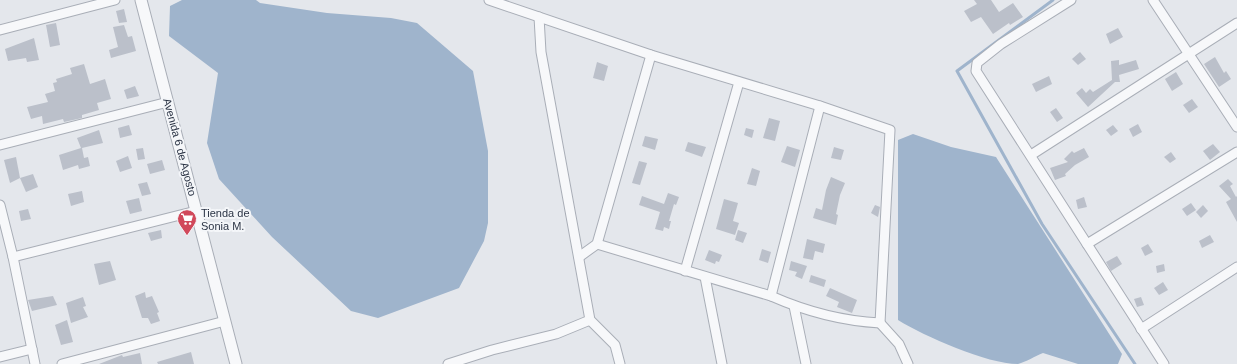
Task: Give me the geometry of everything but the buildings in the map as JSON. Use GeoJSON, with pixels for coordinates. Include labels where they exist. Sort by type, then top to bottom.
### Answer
{"type":"FeatureCollection","features":[{"type":"Feature","properties":{"kind":"street"},"geometry":{"type":"LineString","coordinates":[[0,30],[115,0]]}},
{"type":"Feature","properties":{"kind":"street","name":"Avenida 6 de Agosto"},"geometry":{"type":"LineString","coordinates":[[141,0],[236,364]]}},
{"type":"Feature","properties":{"kind":"street"},"geometry":{"type":"LineString","coordinates":[[489,0],[651,55],[820,106],[890,130],[880,323],[899,344],[908,364]]}},
{"type":"Feature","properties":{"kind":"street"},"geometry":{"type":"LineString","coordinates":[[1071,0],[1001,44],[977,63],[976,71],[1164,364]]}},
{"type":"Feature","properties":{"kind":"street"},"geometry":{"type":"LineString","coordinates":[[1152,0],[1237,127]]}},
{"type":"Feature","properties":{"kind":"street"},"geometry":{"type":"LineString","coordinates":[[539,17],[541,52],[590,320],[615,345],[620,364]]}},
{"type":"Feature","properties":{"kind":"street"},"geometry":{"type":"LineString","coordinates":[[1031,155],[1237,22]]}},
{"type":"Feature","properties":{"kind":"street"},"geometry":{"type":"LineString","coordinates":[[579,257],[597,244],[651,55]]}},
{"type":"Feature","properties":{"kind":"street"},"geometry":{"type":"LineString","coordinates":[[685,271],[739,82]]}},
{"type":"Feature","properties":{"kind":"street"},"geometry":{"type":"LineString","coordinates":[[0,145],[168,102]]}},
{"type":"Feature","properties":{"kind":"street"},"geometry":{"type":"LineString","coordinates":[[771,296],[820,106]]}},
{"type":"Feature","properties":{"kind":"street"},"geometry":{"type":"LineString","coordinates":[[1088,244],[1237,152]]}},
{"type":"Feature","properties":{"kind":"street"},"geometry":{"type":"LineString","coordinates":[[0,205],[13,257],[35,364]]}},
{"type":"Feature","properties":{"kind":"street"},"geometry":{"type":"LineString","coordinates":[[13,257],[196,211]]}},
{"type":"Feature","properties":{"kind":"street"},"geometry":{"type":"LineString","coordinates":[[597,244],[771,296],[794,306],[856,322],[880,323]]}},
{"type":"Feature","properties":{"kind":"street"},"geometry":{"type":"LineString","coordinates":[[1141,329],[1237,266]]}},
{"type":"Feature","properties":{"kind":"street"},"geometry":{"type":"LineString","coordinates":[[705,277],[722,364]]}},
{"type":"Feature","properties":{"kind":"street"},"geometry":{"type":"LineString","coordinates":[[794,306],[806,364]]}},
{"type":"Feature","properties":{"kind":"street"},"geometry":{"type":"LineString","coordinates":[[448,364],[492,350],[556,334],[590,320]]}},
{"type":"Feature","properties":{"kind":"street"},"geometry":{"type":"LineString","coordinates":[[62,364],[225,321]]}},
{"type":"Feature","properties":{"kind":"street"},"geometry":{"type":"LineString","coordinates":[[0,357],[32,349]]}},
{"type":"Feature","properties":{"kind":"water"},"geometry":{"type":"Polygon","coordinates":[[[182,0],[256,0],[260,3],[327,13],[391,18],[417,23],[473,71],[488,151],[488,223],[484,241],[459,288],[378,318],[351,311],[272,237],[219,179],[207,143],[218,73],[169,36],[170,6],[182,0]]]}},
{"type":"Feature","properties":{"kind":"water"},"geometry":{"type":"Polygon","coordinates":[[[913,134],[951,147],[996,157],[1122,354],[1118,364],[1078,364],[1043,353],[1018,364],[1005,363],[956,348],[923,334],[898,320],[898,140],[913,134]]]}},
{"type":"Feature","properties":{"kind":"waterway"},"geometry":{"type":"LineString","coordinates":[[1053,0],[957,71],[1042,224],[1135,364]]}},
{"type":"Feature","properties":{"kind":"place","name":"Tienda de Sonia M."},"geometry":{"type":"Point","coordinates":[187,236]}}]}
